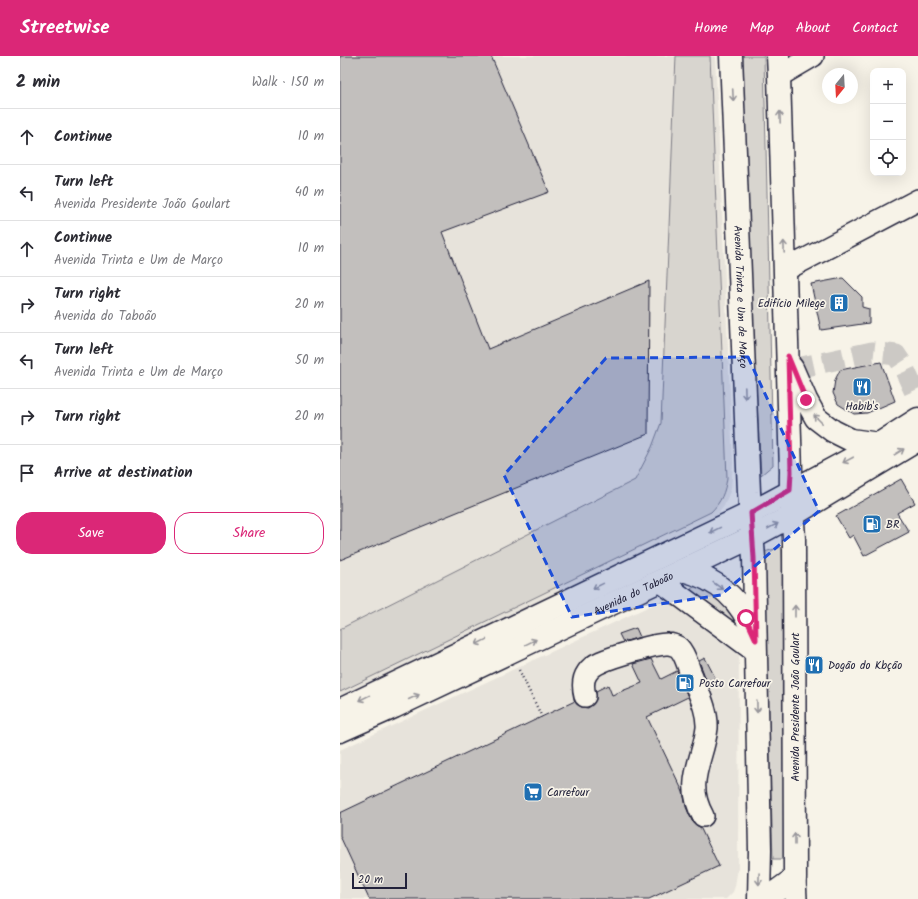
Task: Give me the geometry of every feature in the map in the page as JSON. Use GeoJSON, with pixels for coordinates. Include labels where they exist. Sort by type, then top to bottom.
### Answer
{"type":"FeatureCollection","features":[{"type":"Feature","properties":{"kind":"main road","name":"Avenida Trinta e Um de Março"},"geometry":{"type":"LineString","coordinates":[[731,56],[752,537]]}},
{"type":"Feature","properties":{"kind":"main road"},"geometry":{"type":"LineString","coordinates":[[778,66],[788,356],[791,472],[790,490]]}},
{"type":"Feature","properties":{"kind":"main road"},"geometry":{"type":"LineString","coordinates":[[788,356],[806,400],[816,418],[833,431],[851,440],[878,444]]}},
{"type":"Feature","properties":{"kind":"main road","name":"Avenida do Taboão"},"geometry":{"type":"LineString","coordinates":[[340,710],[751,513],[790,490],[878,444],[918,419]]}},
{"type":"Feature","properties":{"kind":"main road","name":"Avenida do Taboão"},"geometry":{"type":"LineString","coordinates":[[340,731],[752,537],[793,515],[918,440]]}},
{"type":"Feature","properties":{"kind":"main road","name":"Avenida Presidente João Goulart"},"geometry":{"type":"LineString","coordinates":[[790,490],[793,515],[796,889]]}},
{"type":"Feature","properties":{"kind":"main road"},"geometry":{"type":"LineString","coordinates":[[752,537],[754,558],[760,850],[759,899]]}},
{"type":"Feature","properties":{"kind":"main road"},"geometry":{"type":"LineString","coordinates":[[684,570],[698,574],[730,595],[746,618],[756,646]]}},
{"type":"Feature","properties":{"kind":"main road"},"geometry":{"type":"LineString","coordinates":[[766,899],[796,889]]}},
{"type":"Feature","properties":{"kind":"street"},"geometry":{"type":"LineString","coordinates":[[778,66],[813,56]]}},
{"type":"Feature","properties":{"kind":"street"},"geometry":{"type":"LineString","coordinates":[[785,270],[918,200]]}},
{"type":"Feature","properties":{"kind":"street"},"geometry":{"type":"LineString","coordinates":[[660,581],[756,646]]}},
{"type":"Feature","properties":{"kind":"street"},"geometry":{"type":"LineString","coordinates":[[585,696],[582,687],[587,673],[592,667],[600,662],[664,644],[669,644],[679,648],[685,659],[705,709],[707,727],[694,782],[698,807],[703,816]]}},
{"type":"Feature","properties":{"kind":"path"},"geometry":{"type":"LineString","coordinates":[[510,652],[542,717]]}},
{"type":"Feature","properties":{"kind":"highlighted area"},"geometry":{"type":"Polygon","coordinates":[[[748,357],[819,511],[721,595],[572,617],[504,475],[606,358],[748,357]]]}},
{"type":"Feature","properties":{"kind":"shaded area"},"geometry":{"type":"Polygon","coordinates":[[[340,56],[715,56],[733,463],[731,489],[724,506],[717,515],[340,700],[340,56]]]}},
{"type":"Feature","properties":{"kind":"shaded area"},"geometry":{"type":"Polygon","coordinates":[[[676,56],[710,56],[727,478],[724,492],[720,501],[711,512],[340,692],[340,629],[635,480],[652,447],[661,423],[676,56]]]}},
{"type":"Feature","properties":{"kind":"shaded area"},"geometry":{"type":"Polygon","coordinates":[[[738,56],[764,56],[773,465],[761,475],[738,56]]]}},
{"type":"Feature","properties":{"kind":"shaded area"},"geometry":{"type":"Polygon","coordinates":[[[782,547],[792,859],[773,859],[764,552],[782,547]]]}},
{"type":"Feature","properties":{"kind":"shaded area","name":"Carrefour"},"geometry":{"type":"Polygon","coordinates":[[[695,585],[716,589],[737,622],[739,641],[738,868],[733,892],[726,899],[340,899],[340,750],[695,585]]]}},
{"type":"Feature","properties":{"kind":"shaded area"},"geometry":{"type":"Polygon","coordinates":[[[697,586],[710,587],[733,616],[735,632],[681,593],[697,586]]]}},
{"type":"Feature","properties":{"kind":"building"},"geometry":{"type":"Polygon","coordinates":[[[340,56],[491,56],[549,192],[442,232],[488,349],[649,281],[648,434],[340,560],[340,56]]]}},
{"type":"Feature","properties":{"kind":"building","name":"Edifício Milege"},"geometry":{"type":"Polygon","coordinates":[[[843,278],[862,297],[862,307],[869,309],[869,323],[821,330],[811,284],[843,278]]]}},
{"type":"Feature","properties":{"kind":"building","name":"Habib's"},"geometry":{"type":"Polygon","coordinates":[[[881,362],[895,401],[867,413],[854,414],[838,404],[833,393],[835,380],[840,370],[881,362]]]}},
{"type":"Feature","properties":{"kind":"building","name":"BR"},"geometry":{"type":"Polygon","coordinates":[[[901,479],[915,503],[897,513],[909,532],[864,556],[853,535],[849,538],[836,516],[901,479]]]}},
{"type":"Feature","properties":{"kind":"building"},"geometry":{"type":"Polygon","coordinates":[[[636,628],[640,637],[623,642],[619,634],[636,628]]]}},
{"type":"Feature","properties":{"kind":"building"},"geometry":{"type":"Polygon","coordinates":[[[705,658],[718,683],[709,687],[699,661],[705,658]]]}},
{"type":"Feature","properties":{"kind":"building","name":"Carrefour"},"geometry":{"type":"Polygon","coordinates":[[[651,659],[661,679],[677,671],[688,697],[647,717],[683,792],[686,807],[692,821],[700,827],[719,866],[649,899],[369,899],[340,836],[340,813],[575,701],[581,707],[588,708],[596,700],[596,691],[608,685],[612,695],[642,683],[633,664],[651,659]]]}},
{"type":"Feature","properties":{"kind":"tunnel"},"geometry":{"type":"LineString","coordinates":[[793,369],[872,352],[896,355],[902,364],[918,399]]}},
{"type":"Feature","properties":{"kind":"place","name":"Edifício Milege"},"geometry":{"type":"Point","coordinates":[839,303]}},
{"type":"Feature","properties":{"kind":"place","name":"Habib's"},"geometry":{"type":"Point","coordinates":[862,387]}},
{"type":"Feature","properties":{"kind":"place","name":"BR"},"geometry":{"type":"Point","coordinates":[872,524]}},
{"type":"Feature","properties":{"kind":"place","name":"Dogão do Kbção"},"geometry":{"type":"Point","coordinates":[814,665]}},
{"type":"Feature","properties":{"kind":"place","name":"Posto Carrefour"},"geometry":{"type":"Point","coordinates":[685,683]}},
{"type":"Feature","properties":{"kind":"place","name":"Carrefour"},"geometry":{"type":"Point","coordinates":[533,792]}},
{"type":"Feature","properties":{"kind":"route"},"geometry":{"type":"LineString","coordinates":[[746,618],[756,640],[754,558],[751,513],[790,490],[791,472],[788,356],[792,369],[806,400]]}}]}
